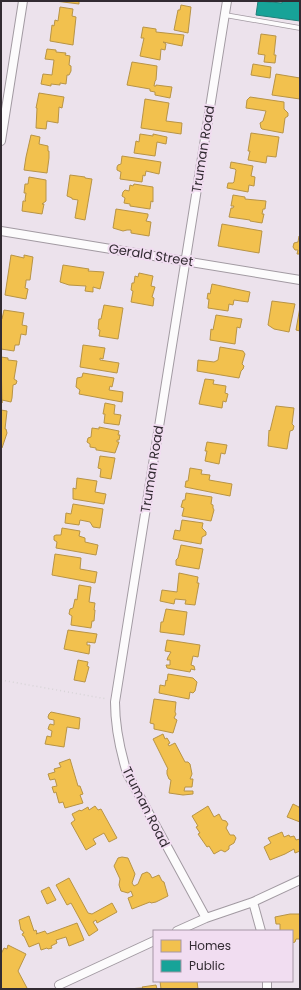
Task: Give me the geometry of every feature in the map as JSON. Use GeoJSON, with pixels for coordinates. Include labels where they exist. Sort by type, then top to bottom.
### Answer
{"type":"FeatureCollection","features":[{"type":"Feature","properties":{"kind":"street"},"geometry":{"type":"LineString","coordinates":[[1,141],[23,1]]}},
{"type":"Feature","properties":{"kind":"street","name":"Truman Road"},"geometry":{"type":"LineString","coordinates":[[206,918],[127,773],[122,757],[115,718],[115,700],[227,1]]}},
{"type":"Feature","properties":{"kind":"street","name":"Gerald Street"},"geometry":{"type":"LineString","coordinates":[[1,231],[300,280]]}},
{"type":"Feature","properties":{"kind":"street"},"geometry":{"type":"LineString","coordinates":[[179,930],[206,918],[253,902],[300,880]]}},
{"type":"Feature","properties":{"kind":"street"},"geometry":{"type":"LineString","coordinates":[[253,902],[261,930]]}},
{"type":"Feature","properties":{"kind":"street"},"geometry":{"type":"LineString","coordinates":[[59,985],[153,941]]}},
{"type":"Feature","properties":{"kind":"lane"},"geometry":{"type":"LineString","coordinates":[[225,15],[300,28]]}},
{"type":"Feature","properties":{"kind":"path"},"geometry":{"type":"LineString","coordinates":[[1,680],[109,699]]}},
{"type":"Feature","properties":{"kind":"building: Homes"},"geometry":{"type":"Polygon","coordinates":[[[55,1],[79,1],[79,4],[55,1]]]}},
{"type":"Feature","properties":{"kind":"building: Homes"},"geometry":{"type":"Polygon","coordinates":[[[181,5],[191,7],[188,33],[174,30],[178,10],[180,10],[181,5]]]}},
{"type":"Feature","properties":{"kind":"building: Homes"},"geometry":{"type":"Polygon","coordinates":[[[60,7],[73,9],[72,16],[76,17],[73,45],[50,41],[52,25],[54,26],[55,20],[58,21],[60,7]]]}},
{"type":"Feature","properties":{"kind":"building: Homes"},"geometry":{"type":"Polygon","coordinates":[[[143,27],[156,29],[156,32],[184,35],[182,46],[163,42],[166,44],[165,50],[161,49],[160,60],[140,56],[144,38],[141,38],[143,27]]]}},
{"type":"Feature","properties":{"kind":"building: Homes"},"geometry":{"type":"Polygon","coordinates":[[[261,34],[276,36],[274,55],[276,55],[275,63],[264,62],[265,55],[258,54],[261,34]]]}},
{"type":"Feature","properties":{"kind":"building: Homes"},"geometry":{"type":"Polygon","coordinates":[[[47,49],[66,53],[65,55],[70,56],[69,65],[71,66],[71,71],[69,75],[67,75],[66,84],[51,84],[51,86],[41,84],[43,74],[52,75],[54,60],[45,59],[47,49]]]}},
{"type":"Feature","properties":{"kind":"building: Homes"},"geometry":{"type":"Polygon","coordinates":[[[132,62],[157,66],[154,86],[172,87],[170,98],[155,95],[155,92],[150,91],[150,89],[127,85],[132,62]]]}},
{"type":"Feature","properties":{"kind":"building: Homes"},"geometry":{"type":"Polygon","coordinates":[[[253,64],[271,67],[270,78],[251,75],[253,64]]]}},
{"type":"Feature","properties":{"kind":"building: Homes"},"geometry":{"type":"Polygon","coordinates":[[[276,74],[300,78],[300,99],[272,95],[276,74]]]}},
{"type":"Feature","properties":{"kind":"building: Homes"},"geometry":{"type":"Polygon","coordinates":[[[39,93],[64,97],[62,108],[59,107],[58,123],[47,121],[46,129],[36,128],[36,108],[39,93]]]}},
{"type":"Feature","properties":{"kind":"building: Homes"},"geometry":{"type":"Polygon","coordinates":[[[250,97],[284,102],[284,109],[288,113],[288,116],[285,118],[283,133],[261,128],[260,123],[263,121],[266,111],[246,108],[247,100],[250,97]]]}},
{"type":"Feature","properties":{"kind":"building: Homes"},"geometry":{"type":"Polygon","coordinates":[[[145,99],[169,103],[166,121],[182,123],[181,134],[141,128],[145,99]]]}},
{"type":"Feature","properties":{"kind":"building: Homes"},"geometry":{"type":"Polygon","coordinates":[[[251,133],[279,137],[276,157],[267,156],[266,163],[248,160],[251,133]]]}},
{"type":"Feature","properties":{"kind":"building: Homes"},"geometry":{"type":"Polygon","coordinates":[[[140,134],[153,136],[153,134],[167,137],[166,144],[157,142],[155,156],[134,153],[136,141],[139,142],[140,134]]]}},
{"type":"Feature","properties":{"kind":"building: Homes"},"geometry":{"type":"Polygon","coordinates":[[[31,135],[40,137],[39,144],[48,146],[49,158],[47,173],[24,170],[31,135]]]}},
{"type":"Feature","properties":{"kind":"building: Homes"},"geometry":{"type":"Polygon","coordinates":[[[122,156],[161,162],[159,174],[146,171],[145,176],[143,175],[142,182],[120,179],[121,172],[117,170],[117,167],[121,164],[122,156]]]}},
{"type":"Feature","properties":{"kind":"building: Homes"},"geometry":{"type":"Polygon","coordinates":[[[231,162],[253,166],[251,176],[255,177],[254,186],[249,185],[248,192],[227,188],[228,183],[234,182],[236,170],[230,168],[231,162]]]}},
{"type":"Feature","properties":{"kind":"building: Homes"},"geometry":{"type":"Polygon","coordinates":[[[70,175],[92,179],[85,220],[75,218],[78,200],[67,196],[70,175]]]}},
{"type":"Feature","properties":{"kind":"building: Homes"},"geometry":{"type":"Polygon","coordinates":[[[29,177],[46,180],[46,201],[42,204],[44,204],[42,214],[22,211],[23,201],[26,201],[26,193],[24,193],[25,184],[28,184],[29,177]]]}},
{"type":"Feature","properties":{"kind":"building: Homes"},"geometry":{"type":"Polygon","coordinates":[[[134,184],[153,187],[153,202],[151,201],[150,209],[130,206],[130,204],[124,203],[125,198],[122,196],[123,192],[125,190],[129,191],[130,185],[133,186],[134,184]]]}},
{"type":"Feature","properties":{"kind":"building: Homes"},"geometry":{"type":"Polygon","coordinates":[[[233,195],[245,197],[245,199],[266,201],[265,209],[263,209],[262,214],[264,214],[262,223],[229,217],[231,208],[234,206],[231,206],[233,195]]]}},
{"type":"Feature","properties":{"kind":"building: Homes"},"geometry":{"type":"Polygon","coordinates":[[[116,209],[148,214],[146,221],[151,222],[149,236],[131,233],[131,230],[123,231],[113,228],[116,209]]]}},
{"type":"Feature","properties":{"kind":"building: Homes"},"geometry":{"type":"Polygon","coordinates":[[[222,224],[262,231],[259,253],[218,246],[222,224]]]}},
{"type":"Feature","properties":{"kind":"building: Homes"},"geometry":{"type":"Polygon","coordinates":[[[299,236],[300,254],[297,254],[298,250],[295,250],[293,247],[294,243],[298,242],[299,236]]]}},
{"type":"Feature","properties":{"kind":"building: Homes"},"geometry":{"type":"Polygon","coordinates":[[[11,255],[24,258],[24,255],[33,257],[30,280],[26,280],[25,288],[28,289],[26,299],[5,295],[11,255]]]}},
{"type":"Feature","properties":{"kind":"building: Homes"},"geometry":{"type":"Polygon","coordinates":[[[63,265],[89,269],[88,271],[104,272],[100,289],[93,287],[93,292],[85,291],[86,286],[69,285],[60,282],[63,265]]]}},
{"type":"Feature","properties":{"kind":"building: Homes"},"geometry":{"type":"Polygon","coordinates":[[[139,273],[153,276],[151,286],[155,287],[152,297],[154,298],[153,306],[131,302],[133,291],[131,290],[132,283],[134,283],[135,276],[138,277],[139,273]]]}},
{"type":"Feature","properties":{"kind":"building: Homes"},"geometry":{"type":"Polygon","coordinates":[[[212,284],[250,292],[248,302],[234,300],[233,305],[229,304],[228,311],[208,308],[208,293],[210,294],[212,284]]]}},
{"type":"Feature","properties":{"kind":"building: Homes"},"geometry":{"type":"Polygon","coordinates":[[[272,301],[295,304],[289,332],[274,329],[268,325],[272,301]]]}},
{"type":"Feature","properties":{"kind":"building: Homes"},"geometry":{"type":"Polygon","coordinates":[[[104,305],[123,308],[118,339],[99,336],[99,319],[101,319],[104,305]]]}},
{"type":"Feature","properties":{"kind":"building: Homes"},"geometry":{"type":"Polygon","coordinates":[[[300,307],[300,331],[296,330],[300,307]]]}},
{"type":"Feature","properties":{"kind":"building: Homes"},"geometry":{"type":"Polygon","coordinates":[[[4,310],[24,313],[22,325],[27,326],[26,335],[21,334],[19,345],[15,345],[14,351],[1,349],[1,319],[4,310]]]}},
{"type":"Feature","properties":{"kind":"building: Homes"},"geometry":{"type":"Polygon","coordinates":[[[216,315],[242,319],[240,328],[237,327],[235,344],[210,340],[211,329],[213,330],[216,315]]]}},
{"type":"Feature","properties":{"kind":"building: Homes"},"geometry":{"type":"Polygon","coordinates":[[[83,345],[105,348],[103,359],[100,358],[100,360],[119,363],[117,373],[80,367],[83,345]]]}},
{"type":"Feature","properties":{"kind":"building: Homes"},"geometry":{"type":"Polygon","coordinates":[[[220,347],[243,351],[245,354],[242,364],[244,366],[239,378],[197,371],[198,360],[214,362],[218,360],[220,347]]]}},
{"type":"Feature","properties":{"kind":"building: Homes"},"geometry":{"type":"Polygon","coordinates":[[[1,357],[8,358],[8,360],[17,361],[14,379],[17,381],[16,384],[13,385],[11,402],[2,400],[2,403],[1,357]]]}},
{"type":"Feature","properties":{"kind":"building: Homes"},"geometry":{"type":"Polygon","coordinates":[[[83,373],[114,378],[112,387],[110,386],[109,390],[123,392],[122,402],[79,394],[80,390],[76,387],[77,378],[82,377],[83,373]]]}},
{"type":"Feature","properties":{"kind":"building: Homes"},"geometry":{"type":"Polygon","coordinates":[[[205,379],[214,380],[213,384],[226,386],[225,393],[228,394],[226,402],[223,401],[222,408],[199,404],[205,379]]]}},
{"type":"Feature","properties":{"kind":"building: Homes"},"geometry":{"type":"Polygon","coordinates":[[[105,403],[115,405],[114,414],[121,415],[119,425],[104,423],[105,414],[103,414],[105,403]]]}},
{"type":"Feature","properties":{"kind":"building: Homes"},"geometry":{"type":"Polygon","coordinates":[[[276,406],[294,408],[292,424],[294,426],[293,430],[290,431],[287,449],[268,446],[269,430],[270,431],[276,406]]]}},
{"type":"Feature","properties":{"kind":"building: Homes"},"geometry":{"type":"Polygon","coordinates":[[[1,410],[7,411],[5,429],[7,433],[2,448],[1,447],[1,410]]]}},
{"type":"Feature","properties":{"kind":"building: Homes"},"geometry":{"type":"Polygon","coordinates":[[[99,427],[119,431],[118,435],[120,435],[117,442],[119,442],[115,453],[96,450],[96,448],[90,447],[90,444],[87,442],[88,438],[91,437],[92,428],[99,429],[99,427]]]}},
{"type":"Feature","properties":{"kind":"building: Homes"},"geometry":{"type":"Polygon","coordinates":[[[207,442],[227,445],[225,454],[221,453],[219,464],[205,461],[207,442]]]}},
{"type":"Feature","properties":{"kind":"building: Homes"},"geometry":{"type":"Polygon","coordinates":[[[100,456],[115,458],[111,479],[100,477],[101,469],[98,468],[100,456]]]}},
{"type":"Feature","properties":{"kind":"building: Homes"},"geometry":{"type":"Polygon","coordinates":[[[190,468],[202,470],[201,474],[210,475],[209,480],[232,484],[230,496],[185,487],[186,481],[188,481],[190,468]]]}},
{"type":"Feature","properties":{"kind":"building: Homes"},"geometry":{"type":"Polygon","coordinates":[[[77,478],[97,481],[95,492],[106,494],[104,504],[73,499],[73,488],[76,489],[77,478]]]}},
{"type":"Feature","properties":{"kind":"building: Homes"},"geometry":{"type":"Polygon","coordinates":[[[186,493],[212,497],[211,504],[213,505],[214,510],[211,521],[182,516],[184,508],[181,507],[183,500],[185,500],[186,493]]]}},
{"type":"Feature","properties":{"kind":"building: Homes"},"geometry":{"type":"Polygon","coordinates":[[[73,504],[103,509],[100,528],[93,527],[90,522],[80,520],[79,525],[65,523],[66,513],[71,514],[73,504]]]}},
{"type":"Feature","properties":{"kind":"building: Homes"},"geometry":{"type":"Polygon","coordinates":[[[182,520],[203,523],[202,528],[206,532],[206,535],[202,537],[201,544],[173,539],[175,530],[180,531],[182,520]]]}},
{"type":"Feature","properties":{"kind":"building: Homes"},"geometry":{"type":"Polygon","coordinates":[[[62,528],[80,531],[79,536],[85,538],[85,542],[98,545],[96,555],[56,548],[57,542],[54,540],[54,536],[61,535],[62,528]]]}},
{"type":"Feature","properties":{"kind":"building: Homes"},"geometry":{"type":"Polygon","coordinates":[[[181,545],[203,549],[199,569],[176,565],[176,560],[178,558],[181,545]]]}},
{"type":"Feature","properties":{"kind":"building: Homes"},"geometry":{"type":"Polygon","coordinates":[[[55,554],[81,558],[80,569],[97,572],[95,583],[52,575],[55,554]]]}},
{"type":"Feature","properties":{"kind":"building: Homes"},"geometry":{"type":"Polygon","coordinates":[[[179,573],[198,577],[197,583],[199,583],[195,605],[185,604],[186,600],[175,599],[174,604],[160,601],[162,590],[177,592],[179,573]]]}},
{"type":"Feature","properties":{"kind":"building: Homes"},"geometry":{"type":"Polygon","coordinates":[[[79,585],[91,587],[89,602],[95,603],[95,610],[94,621],[92,621],[91,628],[71,625],[72,616],[69,614],[70,609],[73,608],[75,599],[77,600],[79,585]]]}},
{"type":"Feature","properties":{"kind":"building: Homes"},"geometry":{"type":"Polygon","coordinates":[[[166,609],[187,612],[184,635],[160,632],[161,622],[163,622],[166,609]]]}},
{"type":"Feature","properties":{"kind":"building: Homes"},"geometry":{"type":"Polygon","coordinates":[[[68,630],[97,634],[95,643],[87,642],[87,645],[90,645],[89,654],[64,649],[68,630]]]}},
{"type":"Feature","properties":{"kind":"building: Homes"},"geometry":{"type":"Polygon","coordinates":[[[167,640],[200,645],[198,657],[193,656],[191,665],[194,666],[195,670],[191,669],[190,672],[167,668],[166,665],[170,665],[170,660],[167,660],[171,652],[165,651],[167,640]]]}},
{"type":"Feature","properties":{"kind":"building: Homes"},"geometry":{"type":"Polygon","coordinates":[[[78,660],[88,662],[87,666],[89,667],[85,682],[74,680],[78,660]]]}},
{"type":"Feature","properties":{"kind":"building: Homes"},"geometry":{"type":"Polygon","coordinates":[[[168,674],[193,678],[197,682],[195,691],[193,693],[190,692],[189,699],[159,693],[160,685],[165,686],[168,674]]]}},
{"type":"Feature","properties":{"kind":"building: Homes"},"geometry":{"type":"Polygon","coordinates":[[[154,699],[176,702],[176,714],[174,718],[177,720],[173,733],[154,729],[154,724],[150,723],[154,699]]]}},
{"type":"Feature","properties":{"kind":"building: Homes"},"geometry":{"type":"Polygon","coordinates":[[[51,712],[80,718],[79,729],[67,727],[64,747],[45,744],[47,736],[51,737],[52,731],[48,729],[49,726],[50,724],[54,725],[54,720],[49,719],[48,717],[51,712]]]}},
{"type":"Feature","properties":{"kind":"building: Homes"},"geometry":{"type":"Polygon","coordinates":[[[163,734],[165,739],[167,738],[170,743],[168,744],[169,746],[175,743],[185,762],[190,764],[192,774],[190,779],[193,779],[192,787],[185,787],[184,791],[193,791],[193,794],[183,795],[169,793],[171,780],[167,774],[168,769],[153,739],[163,734]]]}},
{"type":"Feature","properties":{"kind":"building: Homes"},"geometry":{"type":"Polygon","coordinates":[[[70,759],[78,786],[80,786],[83,794],[80,795],[83,803],[65,808],[63,802],[59,803],[56,792],[54,793],[52,787],[57,786],[55,779],[50,780],[48,774],[55,772],[54,769],[61,767],[59,763],[70,759]]]}},
{"type":"Feature","properties":{"kind":"building: Homes"},"geometry":{"type":"Polygon","coordinates":[[[293,804],[299,807],[300,822],[287,817],[293,804]]]}},
{"type":"Feature","properties":{"kind":"building: Homes"},"geometry":{"type":"Polygon","coordinates":[[[95,806],[98,810],[101,809],[117,838],[109,842],[104,833],[93,839],[96,844],[86,850],[71,823],[75,820],[72,814],[88,807],[89,810],[95,806]]]}},
{"type":"Feature","properties":{"kind":"building: Homes"},"geometry":{"type":"Polygon","coordinates":[[[208,806],[214,817],[219,814],[222,820],[226,821],[228,824],[226,828],[230,835],[234,835],[236,838],[234,843],[229,846],[229,849],[225,852],[221,850],[214,854],[198,834],[200,833],[196,827],[198,826],[192,816],[208,806]]]}},
{"type":"Feature","properties":{"kind":"building: Homes"},"geometry":{"type":"Polygon","coordinates":[[[282,832],[284,837],[289,835],[290,837],[294,836],[296,840],[300,839],[300,851],[295,853],[294,849],[270,860],[264,847],[271,843],[268,838],[282,832]]]}},
{"type":"Feature","properties":{"kind":"building: Homes"},"geometry":{"type":"Polygon","coordinates":[[[118,858],[128,858],[135,874],[132,883],[134,886],[138,884],[142,874],[147,872],[152,878],[159,875],[164,882],[168,896],[156,902],[150,902],[132,909],[128,898],[133,896],[131,891],[128,893],[121,891],[119,885],[120,879],[114,866],[118,858]]]}},
{"type":"Feature","properties":{"kind":"building: Homes"},"geometry":{"type":"Polygon","coordinates":[[[69,878],[88,913],[92,914],[112,903],[117,912],[97,923],[96,920],[93,922],[98,930],[89,936],[71,903],[67,905],[56,885],[69,878]]]}},
{"type":"Feature","properties":{"kind":"building: Homes"},"geometry":{"type":"Polygon","coordinates":[[[49,887],[56,900],[47,904],[41,891],[49,887]]]}},
{"type":"Feature","properties":{"kind":"building: Homes"},"geometry":{"type":"Polygon","coordinates":[[[300,914],[300,939],[296,939],[293,943],[293,930],[280,930],[280,924],[276,924],[275,917],[300,914]]]}},
{"type":"Feature","properties":{"kind":"building: Homes"},"geometry":{"type":"Polygon","coordinates":[[[29,916],[34,931],[36,930],[36,934],[45,931],[47,934],[77,923],[84,940],[69,946],[66,937],[56,940],[57,943],[51,946],[52,948],[41,950],[39,943],[29,947],[22,934],[24,933],[21,930],[19,920],[29,916]]]}},
{"type":"Feature","properties":{"kind":"building: Homes"},"geometry":{"type":"Polygon","coordinates":[[[8,945],[26,954],[18,971],[27,988],[25,989],[2,989],[1,987],[1,954],[4,948],[7,949],[8,945]]]}},
{"type":"Feature","properties":{"kind":"building: Homes"},"geometry":{"type":"Polygon","coordinates":[[[160,982],[197,982],[198,989],[161,989],[160,982]]]}},
{"type":"Feature","properties":{"kind":"building: Homes"},"geometry":{"type":"Polygon","coordinates":[[[156,985],[157,989],[126,989],[143,988],[142,987],[156,985]]]}},
{"type":"Feature","properties":{"kind":"building: Public"},"geometry":{"type":"Polygon","coordinates":[[[258,1],[282,3],[282,1],[300,1],[300,21],[256,15],[258,1]]]}}]}
